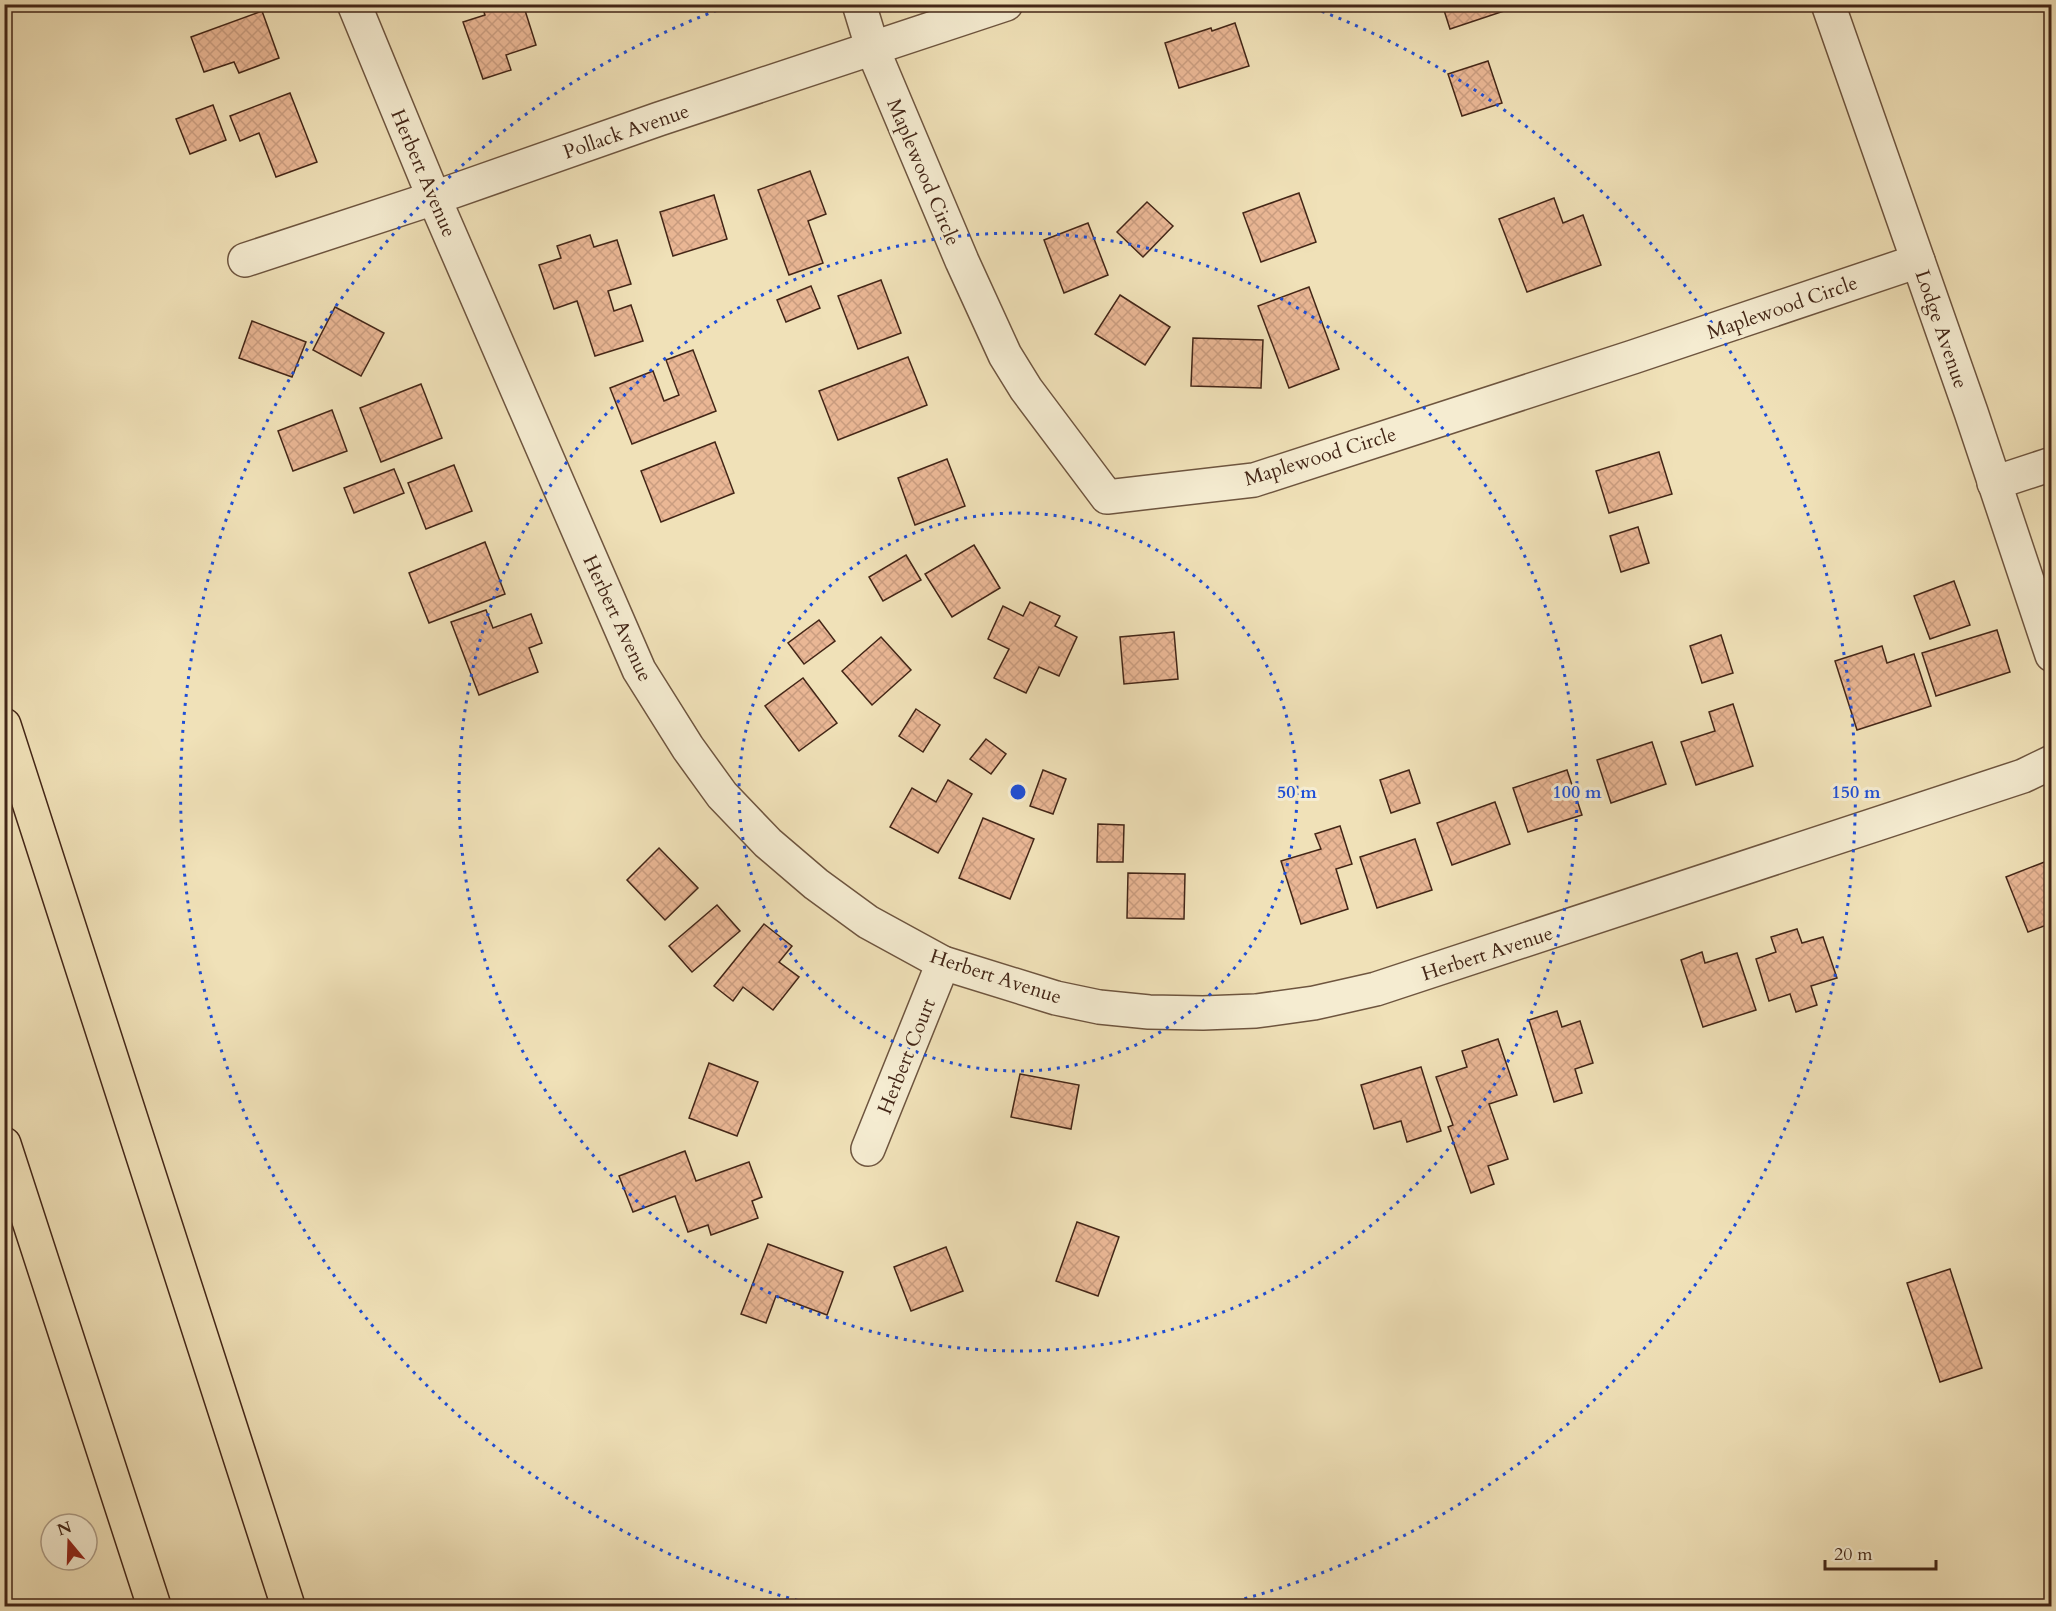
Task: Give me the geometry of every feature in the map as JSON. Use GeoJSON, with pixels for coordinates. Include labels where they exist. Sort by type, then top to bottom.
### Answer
{"type":"FeatureCollection","features":[{"type":"Feature","properties":{"kind":"highway"},"geometry":{"type":"LineString","coordinates":[[4,725],[288,1606]]}},
{"type":"Feature","properties":{"kind":"highway"},"geometry":{"type":"LineString","coordinates":[[4,1144],[154,1606]]}},
{"type":"Feature","properties":{"kind":"highway"},"geometry":{"type":"LineString","coordinates":[[161,1212],[312,1606]]}},
{"type":"Feature","properties":{"kind":"street","name":"Herbert Avenue"},"geometry":{"type":"LineString","coordinates":[[354,4],[434,198],[639,670],[688,748],[722,795],[768,843],[808,877],[868,922],[943,963],[1056,998],[1149,1012],[1245,1011],[1314,1003],[1388,985],[2023,776],[2052,762]]}},
{"type":"Feature","properties":{"kind":"street","name":"Maplewood Circle"},"geometry":{"type":"LineString","coordinates":[[859,4],[873,50],[962,261],[1005,355],[1026,389],[1107,498],[1254,480],[1633,357],[1918,261]]}},
{"type":"Feature","properties":{"kind":"street","name":"Pollack Avenue"},"geometry":{"type":"LineString","coordinates":[[245,260],[434,198],[658,119],[873,50],[1006,4]]}},
{"type":"Feature","properties":{"kind":"street","name":"Lodge Avenue"},"geometry":{"type":"LineString","coordinates":[[1828,4],[2052,655]]}},
{"type":"Feature","properties":{"kind":"street"},"geometry":{"type":"LineString","coordinates":[[1994,483],[2052,464]]}},
{"type":"Feature","properties":{"kind":"street","name":"Herbert Court"},"geometry":{"type":"LineString","coordinates":[[868,1149],[943,963]]}},
{"type":"Feature","properties":{"kind":"building"},"geometry":{"type":"Polygon","coordinates":[[[481,4],[523,4],[536,45],[506,55],[511,70],[483,79],[463,22],[485,15],[481,4]]]}},
{"type":"Feature","properties":{"kind":"building"},"geometry":{"type":"Polygon","coordinates":[[[1442,4],[1506,4],[1507,10],[1450,29],[1442,4]]]}},
{"type":"Feature","properties":{"kind":"building"},"geometry":{"type":"Polygon","coordinates":[[[262,11],[279,58],[239,73],[234,62],[204,72],[191,37],[262,11]]]}},
{"type":"Feature","properties":{"kind":"building"},"geometry":{"type":"Polygon","coordinates":[[[1235,23],[1249,66],[1179,88],[1165,43],[1235,23]]]}},
{"type":"Feature","properties":{"kind":"building"},"geometry":{"type":"Polygon","coordinates":[[[1488,61],[1502,103],[1462,116],[1448,74],[1488,61]]]}},
{"type":"Feature","properties":{"kind":"building"},"geometry":{"type":"Polygon","coordinates":[[[290,93],[317,162],[276,177],[259,133],[240,141],[230,116],[290,93]]]}},
{"type":"Feature","properties":{"kind":"building"},"geometry":{"type":"Polygon","coordinates":[[[213,105],[226,140],[190,154],[176,119],[213,105]]]}},
{"type":"Feature","properties":{"kind":"building"},"geometry":{"type":"Polygon","coordinates":[[[810,171],[826,214],[808,221],[823,263],[789,275],[758,190],[810,171]]]}},
{"type":"Feature","properties":{"kind":"building"},"geometry":{"type":"Polygon","coordinates":[[[1299,193],[1316,242],[1261,262],[1243,213],[1299,193]]]}},
{"type":"Feature","properties":{"kind":"building"},"geometry":{"type":"Polygon","coordinates":[[[714,195],[727,239],[673,256],[660,212],[714,195]]]}},
{"type":"Feature","properties":{"kind":"building"},"geometry":{"type":"Polygon","coordinates":[[[1554,198],[1563,223],[1583,215],[1601,265],[1527,292],[1499,219],[1554,198]]]}},
{"type":"Feature","properties":{"kind":"building"},"geometry":{"type":"Polygon","coordinates":[[[1147,202],[1173,226],[1143,257],[1117,232],[1147,202]]]}},
{"type":"Feature","properties":{"kind":"building"},"geometry":{"type":"Polygon","coordinates":[[[1088,223],[1108,275],[1064,293],[1044,240],[1088,223]]]}},
{"type":"Feature","properties":{"kind":"building"},"geometry":{"type":"Polygon","coordinates":[[[590,235],[594,247],[617,240],[631,284],[608,291],[614,311],[631,305],[643,341],[595,356],[577,301],[554,309],[539,265],[561,258],[557,246],[590,235]]]}},
{"type":"Feature","properties":{"kind":"building"},"geometry":{"type":"Polygon","coordinates":[[[881,280],[901,333],[858,349],[838,296],[881,280]]]}},
{"type":"Feature","properties":{"kind":"building"},"geometry":{"type":"Polygon","coordinates":[[[811,286],[820,308],[786,322],[777,300],[811,286]]]}},
{"type":"Feature","properties":{"kind":"building"},"geometry":{"type":"Polygon","coordinates":[[[1309,287],[1339,369],[1289,388],[1258,306],[1309,287]]]}},
{"type":"Feature","properties":{"kind":"building"},"geometry":{"type":"Polygon","coordinates":[[[1120,295],[1170,327],[1145,365],[1095,334],[1120,295]]]}},
{"type":"Feature","properties":{"kind":"building"},"geometry":{"type":"Polygon","coordinates":[[[335,307],[384,333],[361,376],[313,350],[335,307]]]}},
{"type":"Feature","properties":{"kind":"building"},"geometry":{"type":"Polygon","coordinates":[[[252,321],[306,342],[292,377],[239,358],[252,321]]]}},
{"type":"Feature","properties":{"kind":"building"},"geometry":{"type":"Polygon","coordinates":[[[1193,338],[1263,340],[1261,388],[1191,386],[1193,338]]]}},
{"type":"Feature","properties":{"kind":"building"},"geometry":{"type":"Polygon","coordinates":[[[693,350],[716,411],[632,444],[610,388],[653,371],[664,401],[679,395],[666,360],[693,350]]]}},
{"type":"Feature","properties":{"kind":"building"},"geometry":{"type":"Polygon","coordinates":[[[908,357],[927,405],[838,440],[819,391],[908,357]]]}},
{"type":"Feature","properties":{"kind":"building"},"geometry":{"type":"Polygon","coordinates":[[[421,384],[442,438],[381,462],[360,408],[421,384]]]}},
{"type":"Feature","properties":{"kind":"building"},"geometry":{"type":"Polygon","coordinates":[[[332,410],[347,451],[293,471],[278,431],[332,410]]]}},
{"type":"Feature","properties":{"kind":"building"},"geometry":{"type":"Polygon","coordinates":[[[715,442],[734,493],[661,522],[641,471],[715,442]]]}},
{"type":"Feature","properties":{"kind":"building"},"geometry":{"type":"Polygon","coordinates":[[[1659,452],[1672,494],[1609,513],[1596,471],[1659,452]]]}},
{"type":"Feature","properties":{"kind":"building"},"geometry":{"type":"Polygon","coordinates":[[[947,459],[965,506],[915,525],[898,478],[947,459]]]}},
{"type":"Feature","properties":{"kind":"building"},"geometry":{"type":"Polygon","coordinates":[[[454,465],[472,511],[426,529],[408,483],[454,465]]]}},
{"type":"Feature","properties":{"kind":"building"},"geometry":{"type":"Polygon","coordinates":[[[394,469],[404,493],[354,513],[344,488],[394,469]]]}},
{"type":"Feature","properties":{"kind":"building"},"geometry":{"type":"Polygon","coordinates":[[[1638,527],[1649,563],[1621,572],[1610,536],[1638,527]]]}},
{"type":"Feature","properties":{"kind":"building"},"geometry":{"type":"Polygon","coordinates":[[[485,542],[505,594],[429,623],[409,573],[485,542]]]}},
{"type":"Feature","properties":{"kind":"building"},"geometry":{"type":"Polygon","coordinates":[[[974,545],[1000,588],[952,617],[925,574],[974,545]]]}},
{"type":"Feature","properties":{"kind":"building"},"geometry":{"type":"Polygon","coordinates":[[[906,555],[921,580],[883,601],[869,577],[906,555]]]}},
{"type":"Feature","properties":{"kind":"building"},"geometry":{"type":"Polygon","coordinates":[[[1954,581],[1970,625],[1930,639],[1914,596],[1954,581]]]}},
{"type":"Feature","properties":{"kind":"building"},"geometry":{"type":"Polygon","coordinates":[[[1030,602],[1060,616],[1055,626],[1077,637],[1059,676],[1039,667],[1026,693],[994,678],[1009,649],[988,639],[1003,606],[1023,616],[1030,602]]]}},
{"type":"Feature","properties":{"kind":"building"},"geometry":{"type":"Polygon","coordinates":[[[486,610],[493,628],[531,614],[542,643],[529,648],[538,672],[479,695],[451,622],[486,610]]]}},
{"type":"Feature","properties":{"kind":"building"},"geometry":{"type":"Polygon","coordinates":[[[819,620],[835,641],[804,664],[788,643],[819,620]]]}},
{"type":"Feature","properties":{"kind":"building"},"geometry":{"type":"Polygon","coordinates":[[[1997,630],[2010,672],[1936,696],[1922,653],[1997,630]]]}},
{"type":"Feature","properties":{"kind":"building"},"geometry":{"type":"Polygon","coordinates":[[[1174,632],[1178,679],[1124,684],[1120,637],[1174,632]]]}},
{"type":"Feature","properties":{"kind":"building"},"geometry":{"type":"Polygon","coordinates":[[[1721,635],[1733,673],[1702,683],[1690,646],[1721,635]]]}},
{"type":"Feature","properties":{"kind":"building"},"geometry":{"type":"Polygon","coordinates":[[[881,637],[911,670],[872,705],[842,671],[881,637]]]}},
{"type":"Feature","properties":{"kind":"building"},"geometry":{"type":"Polygon","coordinates":[[[1882,646],[1887,663],[1914,654],[1931,706],[1857,730],[1835,661],[1882,646]]]}},
{"type":"Feature","properties":{"kind":"building"},"geometry":{"type":"Polygon","coordinates":[[[803,678],[837,723],[799,751],[765,706],[803,678]]]}},
{"type":"Feature","properties":{"kind":"building"},"geometry":{"type":"Polygon","coordinates":[[[1733,704],[1753,766],[1696,785],[1681,742],[1715,731],[1709,712],[1733,704]]]}},
{"type":"Feature","properties":{"kind":"building"},"geometry":{"type":"Polygon","coordinates":[[[916,709],[940,725],[923,752],[899,736],[916,709]]]}},
{"type":"Feature","properties":{"kind":"building"},"geometry":{"type":"Polygon","coordinates":[[[986,739],[1006,754],[991,774],[970,759],[986,739]]]}},
{"type":"Feature","properties":{"kind":"building"},"geometry":{"type":"Polygon","coordinates":[[[1652,742],[1666,784],[1611,803],[1597,760],[1652,742]]]}},
{"type":"Feature","properties":{"kind":"building"},"geometry":{"type":"Polygon","coordinates":[[[1043,770],[1066,779],[1053,814],[1030,806],[1043,770]]]}},
{"type":"Feature","properties":{"kind":"building"},"geometry":{"type":"Polygon","coordinates":[[[1409,770],[1420,803],[1391,813],[1380,780],[1409,770]]]}},
{"type":"Feature","properties":{"kind":"building"},"geometry":{"type":"Polygon","coordinates":[[[1567,770],[1582,815],[1528,832],[1513,788],[1567,770]]]}},
{"type":"Feature","properties":{"kind":"building"},"geometry":{"type":"Polygon","coordinates":[[[948,780],[972,794],[938,853],[890,827],[912,788],[936,802],[948,780]]]}},
{"type":"Feature","properties":{"kind":"building"},"geometry":{"type":"Polygon","coordinates":[[[1495,802],[1510,844],[1452,865],[1437,823],[1495,802]]]}},
{"type":"Feature","properties":{"kind":"building"},"geometry":{"type":"Polygon","coordinates":[[[983,818],[1034,839],[1010,899],[959,878],[983,818]]]}},
{"type":"Feature","properties":{"kind":"building"},"geometry":{"type":"Polygon","coordinates":[[[1098,824],[1124,825],[1123,862],[1097,862],[1098,824]]]}},
{"type":"Feature","properties":{"kind":"building"},"geometry":{"type":"Polygon","coordinates":[[[1340,826],[1352,864],[1336,869],[1348,909],[1301,924],[1281,861],[1321,849],[1315,834],[1340,826]]]}},
{"type":"Feature","properties":{"kind":"building"},"geometry":{"type":"Polygon","coordinates":[[[1415,839],[1432,890],[1377,908],[1360,857],[1415,839]]]}},
{"type":"Feature","properties":{"kind":"building"},"geometry":{"type":"Polygon","coordinates":[[[659,848],[698,888],[665,920],[627,880],[659,848]]]}},
{"type":"Feature","properties":{"kind":"building"},"geometry":{"type":"Polygon","coordinates":[[[2052,859],[2052,923],[2028,932],[2006,877],[2052,859]]]}},
{"type":"Feature","properties":{"kind":"building"},"geometry":{"type":"Polygon","coordinates":[[[1128,873],[1185,874],[1184,919],[1127,918],[1128,873]]]}},
{"type":"Feature","properties":{"kind":"building"},"geometry":{"type":"Polygon","coordinates":[[[717,905],[740,931],[692,972],[669,946],[717,905]]]}},
{"type":"Feature","properties":{"kind":"building"},"geometry":{"type":"Polygon","coordinates":[[[764,924],[792,946],[779,962],[799,977],[773,1010],[743,987],[733,1001],[714,986],[764,924]]]}},
{"type":"Feature","properties":{"kind":"building"},"geometry":{"type":"Polygon","coordinates":[[[1797,929],[1802,943],[1823,937],[1837,978],[1811,986],[1817,1005],[1796,1012],[1790,994],[1769,1001],[1756,959],[1776,952],[1771,937],[1797,929]]]}},
{"type":"Feature","properties":{"kind":"building"},"geometry":{"type":"Polygon","coordinates":[[[1702,952],[1705,963],[1737,953],[1756,1010],[1703,1027],[1681,960],[1702,952]]]}},
{"type":"Feature","properties":{"kind":"building"},"geometry":{"type":"Polygon","coordinates":[[[1557,1011],[1562,1027],[1580,1021],[1593,1063],[1575,1069],[1582,1093],[1554,1102],[1529,1020],[1557,1011]]]}},
{"type":"Feature","properties":{"kind":"building"},"geometry":{"type":"Polygon","coordinates":[[[1498,1039],[1517,1095],[1489,1104],[1508,1159],[1488,1166],[1494,1184],[1471,1193],[1448,1127],[1453,1125],[1436,1077],[1467,1067],[1462,1051],[1498,1039]]]}},
{"type":"Feature","properties":{"kind":"building"},"geometry":{"type":"Polygon","coordinates":[[[709,1063],[758,1082],[737,1136],[689,1118],[709,1063]]]}},
{"type":"Feature","properties":{"kind":"building"},"geometry":{"type":"Polygon","coordinates":[[[1421,1067],[1441,1131],[1407,1142],[1401,1121],[1374,1129],[1361,1085],[1421,1067]]]}},
{"type":"Feature","properties":{"kind":"building"},"geometry":{"type":"Polygon","coordinates":[[[1020,1074],[1079,1085],[1071,1129],[1011,1117],[1020,1074]]]}},
{"type":"Feature","properties":{"kind":"building"},"geometry":{"type":"Polygon","coordinates":[[[685,1151],[696,1181],[749,1162],[762,1197],[752,1201],[758,1218],[711,1235],[708,1225],[688,1232],[675,1196],[633,1212],[619,1176],[685,1151]]]}},
{"type":"Feature","properties":{"kind":"building"},"geometry":{"type":"Polygon","coordinates":[[[1077,1222],[1119,1237],[1098,1296],[1056,1281],[1077,1222]]]}},
{"type":"Feature","properties":{"kind":"building"},"geometry":{"type":"Polygon","coordinates":[[[768,1244],[843,1272],[827,1315],[776,1296],[766,1323],[741,1314],[768,1244]]]}},
{"type":"Feature","properties":{"kind":"building"},"geometry":{"type":"Polygon","coordinates":[[[946,1247],[963,1291],[911,1311],[894,1267],[946,1247]]]}},
{"type":"Feature","properties":{"kind":"building"},"geometry":{"type":"Polygon","coordinates":[[[1950,1269],[1982,1368],[1940,1382],[1907,1283],[1950,1269]]]}}]}
